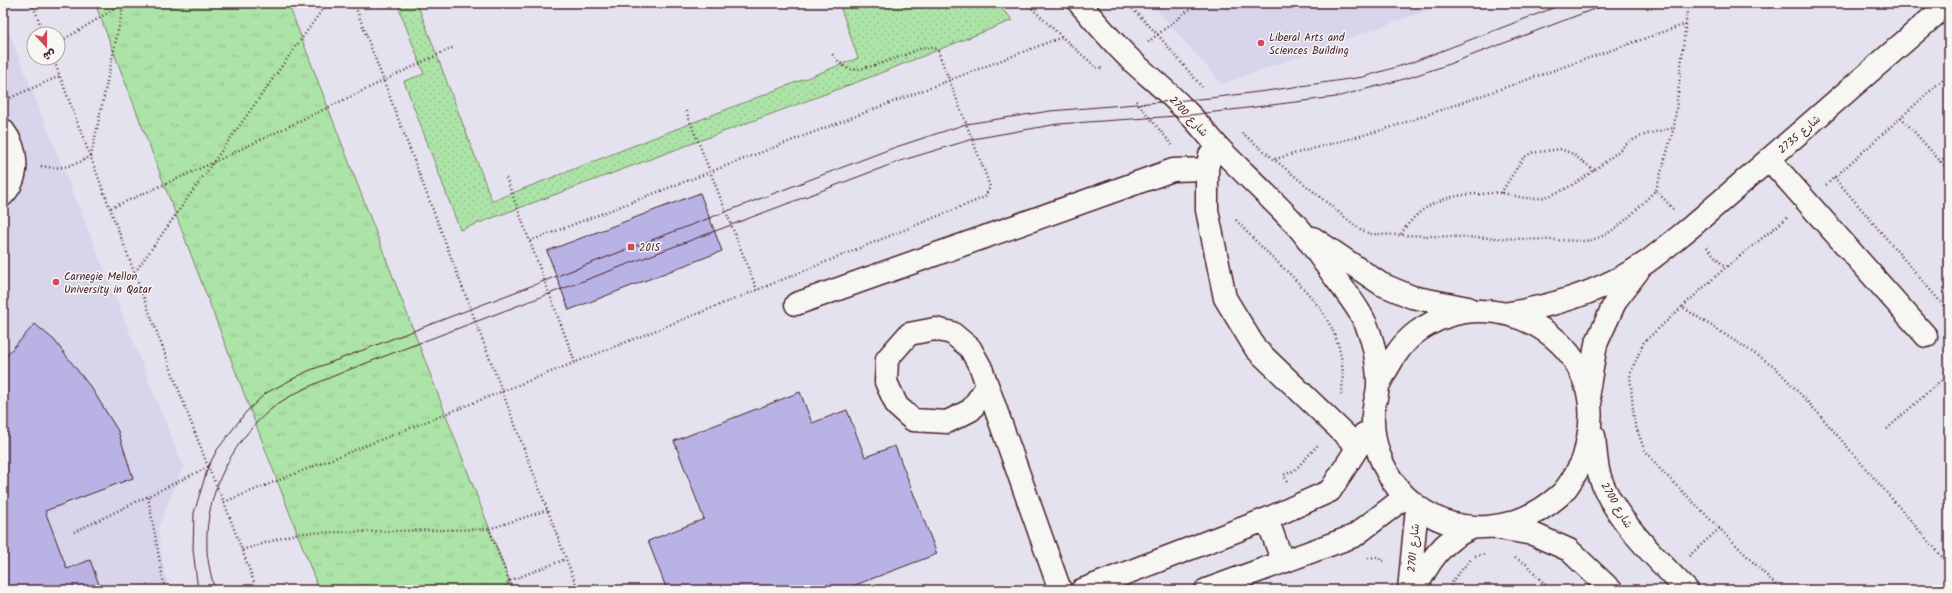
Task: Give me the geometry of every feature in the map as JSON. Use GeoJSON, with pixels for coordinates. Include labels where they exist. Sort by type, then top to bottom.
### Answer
{"type":"FeatureCollection","features":[{"type":"Feature","properties":{"kind":"street","name":"شارع 2735"},"geometry":{"type":"LineString","coordinates":[[1509,313],[1552,305],[1582,295],[1604,286],[1647,262],[1690,227],[1949,3]]}},
{"type":"Feature","properties":{"kind":"street","name":"شارع 2700"},"geometry":{"type":"LineString","coordinates":[[1090,7],[1128,58],[1177,101],[1213,142],[1300,229],[1346,292],[1370,330],[1379,384]]}},
{"type":"Feature","properties":{"kind":"street"},"geometry":{"type":"LineString","coordinates":[[3,130],[10,138],[16,155],[15,174],[3,195]]}},
{"type":"Feature","properties":{"kind":"street"},"geometry":{"type":"LineString","coordinates":[[1213,142],[1200,169],[1225,298],[1256,349],[1331,423],[1358,447]]}},
{"type":"Feature","properties":{"kind":"street"},"geometry":{"type":"LineString","coordinates":[[1769,159],[1926,336]]}},
{"type":"Feature","properties":{"kind":"street"},"geometry":{"type":"LineString","coordinates":[[796,304],[1154,176],[1173,170],[1200,169]]}},
{"type":"Feature","properties":{"kind":"street","name":"شارع 2700"},"geometry":{"type":"LineString","coordinates":[[1300,229],[1381,284],[1412,297],[1477,310]]}},
{"type":"Feature","properties":{"kind":"street","name":"شارع 2735"},"geometry":{"type":"LineString","coordinates":[[1588,392],[1596,344],[1605,322],[1620,295],[1647,262]]}},
{"type":"Feature","properties":{"kind":"street"},"geometry":{"type":"LineString","coordinates":[[1082,590],[1267,519],[1330,491],[1358,447],[1373,415],[1379,384],[1394,355],[1416,332],[1445,317],[1477,310],[1509,313],[1545,329],[1572,356],[1588,392]]}},
{"type":"Feature","properties":{"kind":"street"},"geometry":{"type":"LineString","coordinates":[[987,386],[972,410],[947,422],[913,420],[896,406],[886,382],[887,359],[909,334],[935,329],[952,333],[970,348],[981,368],[1060,590]]}},
{"type":"Feature","properties":{"kind":"street","name":"شارع 2700"},"geometry":{"type":"LineString","coordinates":[[1588,392],[1599,471],[1609,496],[1627,525],[1687,590]]}},
{"type":"Feature","properties":{"kind":"street"},"geometry":{"type":"LineString","coordinates":[[1373,415],[1376,445],[1387,473],[1411,502],[1443,521],[1482,528],[1532,534],[1569,550],[1611,590]]}},
{"type":"Feature","properties":{"kind":"street","name":"شارع 2701"},"geometry":{"type":"LineString","coordinates":[[1415,590],[1426,568],[1452,537],[1482,528],[1530,517],[1562,494],[1583,461],[1592,422]]}},
{"type":"Feature","properties":{"kind":"street"},"geometry":{"type":"LineString","coordinates":[[1206,590],[1354,536],[1411,502]]}},
{"type":"Feature","properties":{"kind":"street","name":"شارع 2701"},"geometry":{"type":"LineString","coordinates":[[1409,590],[1411,502]]}},
{"type":"Feature","properties":{"kind":"street"},"geometry":{"type":"LineString","coordinates":[[1267,519],[1283,562]]}},
{"type":"Feature","properties":{"kind":"path"},"geometry":{"type":"LineString","coordinates":[[32,3],[41,26]]}},
{"type":"Feature","properties":{"kind":"path"},"geometry":{"type":"LineString","coordinates":[[66,39],[124,3]]}},
{"type":"Feature","properties":{"kind":"path"},"geometry":{"type":"LineString","coordinates":[[16,155],[37,165],[56,169],[77,164],[91,156],[124,3]]}},
{"type":"Feature","properties":{"kind":"path"},"geometry":{"type":"LineString","coordinates":[[135,272],[210,164],[327,3]]}},
{"type":"Feature","properties":{"kind":"path"},"geometry":{"type":"LineString","coordinates":[[354,3],[578,590]]}},
{"type":"Feature","properties":{"kind":"path"},"geometry":{"type":"LineString","coordinates":[[1026,3],[1097,68],[1109,68],[1128,58],[1198,3]]}},
{"type":"Feature","properties":{"kind":"path"},"geometry":{"type":"LineString","coordinates":[[1127,3],[1158,35],[1205,92]]}},
{"type":"Feature","properties":{"kind":"path"},"geometry":{"type":"LineString","coordinates":[[1239,130],[1358,228],[1370,234],[1584,241],[1597,240],[1609,234],[1656,190],[1674,128],[1688,3]]}},
{"type":"Feature","properties":{"kind":"path"},"geometry":{"type":"LineString","coordinates":[[1275,159],[1389,128],[1686,24]]}},
{"type":"Feature","properties":{"kind":"path"},"geometry":{"type":"LineString","coordinates":[[530,241],[1062,37]]}},
{"type":"Feature","properties":{"kind":"path"},"geometry":{"type":"LineString","coordinates":[[224,502],[502,390],[757,290],[985,197],[990,187],[950,79],[938,51],[933,46],[925,47],[866,68],[852,70],[843,66],[831,53]]}},
{"type":"Feature","properties":{"kind":"path"},"geometry":{"type":"LineString","coordinates":[[111,208],[210,164],[454,47]]}},
{"type":"Feature","properties":{"kind":"path"},"geometry":{"type":"LineString","coordinates":[[56,66],[208,467],[224,502],[257,590]]}},
{"type":"Feature","properties":{"kind":"path"},"geometry":{"type":"LineString","coordinates":[[1781,590],[1660,468],[1644,449],[1634,420],[1630,374],[1644,342],[1725,268],[1807,202],[1949,74]]}},
{"type":"Feature","properties":{"kind":"path"},"geometry":{"type":"LineString","coordinates":[[3,101],[60,76]]}},
{"type":"Feature","properties":{"kind":"path"},"geometry":{"type":"LineString","coordinates":[[3,82],[9,98]]}},
{"type":"Feature","properties":{"kind":"path"},"geometry":{"type":"LineString","coordinates":[[1133,98],[1200,169]]}},
{"type":"Feature","properties":{"kind":"path"},"geometry":{"type":"LineString","coordinates":[[686,111],[757,290]]}},
{"type":"Feature","properties":{"kind":"path"},"geometry":{"type":"LineString","coordinates":[[1901,117],[1949,171]]}},
{"type":"Feature","properties":{"kind":"path"},"geometry":{"type":"LineString","coordinates":[[1401,234],[1416,215],[1431,205],[1462,194],[1501,193],[1528,199],[1544,197],[1558,192],[1595,171],[1628,142],[1650,133],[1674,128]]}},
{"type":"Feature","properties":{"kind":"path"},"geometry":{"type":"LineString","coordinates":[[1501,193],[1523,158],[1531,153],[1561,148],[1573,154],[1595,171]]}},
{"type":"Feature","properties":{"kind":"path"},"geometry":{"type":"LineString","coordinates":[[1940,162],[1949,154]]}},
{"type":"Feature","properties":{"kind":"path"},"geometry":{"type":"LineString","coordinates":[[1834,177],[1949,312]]}},
{"type":"Feature","properties":{"kind":"path"},"geometry":{"type":"LineString","coordinates":[[506,178],[575,362]]}},
{"type":"Feature","properties":{"kind":"path"},"geometry":{"type":"LineString","coordinates":[[1656,190],[1725,268]]}},
{"type":"Feature","properties":{"kind":"path"},"geometry":{"type":"LineString","coordinates":[[1207,210],[1229,212],[1248,234],[1316,301],[1330,322],[1342,358],[1342,388],[1339,406],[1331,423],[1317,446],[1295,470],[1284,475],[1296,506]]}},
{"type":"Feature","properties":{"kind":"path"},"geometry":{"type":"LineString","coordinates":[[1682,307],[1774,366],[1823,419],[1949,565]]}},
{"type":"Feature","properties":{"kind":"path"},"geometry":{"type":"LineString","coordinates":[[1887,429],[1949,373]]}},
{"type":"Feature","properties":{"kind":"path"},"geometry":{"type":"LineString","coordinates":[[74,532],[208,467]]}},
{"type":"Feature","properties":{"kind":"path"},"geometry":{"type":"LineString","coordinates":[[148,497],[165,590]]}},
{"type":"Feature","properties":{"kind":"path"},"geometry":{"type":"LineString","coordinates":[[242,550],[298,533],[489,528],[547,510]]}},
{"type":"Feature","properties":{"kind":"path"},"geometry":{"type":"LineString","coordinates":[[489,528],[509,581]]}},
{"type":"Feature","properties":{"kind":"path"},"geometry":{"type":"LineString","coordinates":[[1670,573],[1720,528]]}},
{"type":"Feature","properties":{"kind":"path"},"geometry":{"type":"LineString","coordinates":[[1450,590],[1453,580],[1473,557],[1487,554]]}},
{"type":"Feature","properties":{"kind":"path"},"geometry":{"type":"LineString","coordinates":[[1511,556],[1526,564],[1550,590]]}},
{"type":"Feature","properties":{"kind":"path"},"geometry":{"type":"LineString","coordinates":[[1365,558],[1377,557],[1386,562],[1388,568]]}},
{"type":"Feature","properties":{"kind":"path"},"geometry":{"type":"LineString","coordinates":[[503,590],[509,581],[566,559]]}},
{"type":"Feature","properties":{"kind":"shaded area","name":"Liberal Arts and Sciences Building"},"geometry":{"type":"Polygon","coordinates":[[[1151,3],[1448,3],[1222,84],[1151,3]]]}},
{"type":"Feature","properties":{"kind":"shaded area","name":"Carnegie Mellon University in Qatar"},"geometry":{"type":"Polygon","coordinates":[[[3,18],[183,466],[158,529],[163,567],[170,590],[3,590],[3,18]]]}},
{"type":"Feature","properties":{"kind":"green space"},"geometry":{"type":"Polygon","coordinates":[[[95,3],[288,3],[513,590],[319,590],[95,3]]]}},
{"type":"Feature","properties":{"kind":"green space"},"geometry":{"type":"Polygon","coordinates":[[[397,3],[417,3],[492,201],[858,58],[839,3],[996,3],[1013,20],[868,78],[460,230],[404,81],[424,74],[397,3]]]}},
{"type":"Feature","properties":{"kind":"building"},"geometry":{"type":"Polygon","coordinates":[[[700,193],[722,251],[569,310],[547,251],[700,193]]]}},
{"type":"Feature","properties":{"kind":"building"},"geometry":{"type":"Polygon","coordinates":[[[35,324],[54,340],[92,389],[118,431],[133,478],[45,511],[67,569],[90,560],[101,590],[3,590],[3,359],[35,324]]]}},
{"type":"Feature","properties":{"kind":"building"},"geometry":{"type":"Polygon","coordinates":[[[800,392],[812,423],[847,410],[865,457],[895,446],[937,554],[842,590],[667,590],[648,541],[704,519],[674,441],[800,392]]]}},
{"type":"Feature","properties":{"kind":"tram line"},"geometry":{"type":"LineString","coordinates":[[198,590],[193,550],[194,513],[208,467],[217,450],[246,412],[266,393],[308,371],[893,148],[966,124],[1050,111],[1210,98],[1363,77],[1410,63],[1566,3]]}},
{"type":"Feature","properties":{"kind":"tram line"},"geometry":{"type":"LineString","coordinates":[[214,590],[207,553],[207,527],[217,486],[225,467],[236,448],[263,416],[279,403],[304,389],[348,370],[900,161],[973,139],[1058,124],[1191,115],[1336,97],[1408,78],[1441,67],[1610,3]]}},
{"type":"Feature","properties":{"kind":"place","name":"Liberal Arts and Sciences Building"},"geometry":{"type":"Point","coordinates":[1261,43]}},
{"type":"Feature","properties":{"kind":"place","name":"2015"},"geometry":{"type":"Point","coordinates":[631,247]}},
{"type":"Feature","properties":{"kind":"place","name":"Carnegie Mellon University in Qatar"},"geometry":{"type":"Point","coordinates":[56,282]}}]}
